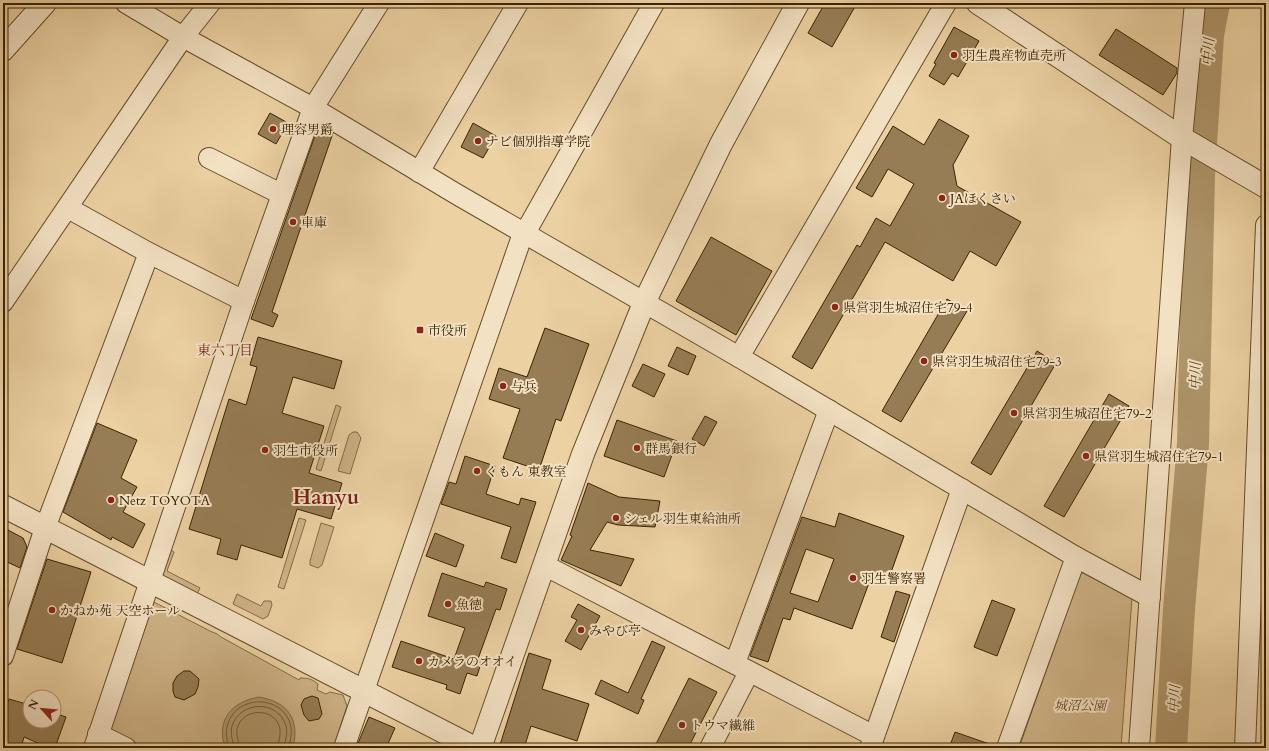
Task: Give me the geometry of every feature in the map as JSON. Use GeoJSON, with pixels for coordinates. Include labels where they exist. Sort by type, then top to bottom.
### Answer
{"type":"FeatureCollection","features":[{"type":"Feature","properties":{"kind":"street"},"geometry":{"type":"LineString","coordinates":[[3,50],[45,3]]}},
{"type":"Feature","properties":{"kind":"street"},"geometry":{"type":"LineString","coordinates":[[126,3],[183,37],[313,108],[419,172],[739,357],[1076,557],[1150,597]]}},
{"type":"Feature","properties":{"kind":"street"},"geometry":{"type":"LineString","coordinates":[[3,302],[183,37],[210,3]]}},
{"type":"Feature","properties":{"kind":"street"},"geometry":{"type":"LineString","coordinates":[[126,748],[96,741],[244,301],[313,108],[379,3]]}},
{"type":"Feature","properties":{"kind":"street"},"geometry":{"type":"LineString","coordinates":[[419,172],[518,3]]}},
{"type":"Feature","properties":{"kind":"street"},"geometry":{"type":"LineString","coordinates":[[344,748],[524,233],[654,3]]}},
{"type":"Feature","properties":{"kind":"street"},"geometry":{"type":"LineString","coordinates":[[739,357],[946,3]]}},
{"type":"Feature","properties":{"kind":"street"},"geometry":{"type":"LineString","coordinates":[[978,3],[1182,138],[1266,187]]}},
{"type":"Feature","properties":{"kind":"street"},"geometry":{"type":"LineString","coordinates":[[1139,748],[1182,138],[1195,3]]}},
{"type":"Feature","properties":{"kind":"street"},"geometry":{"type":"LineString","coordinates":[[480,748],[583,454],[644,303],[721,144],[796,4]]}},
{"type":"Feature","properties":{"kind":"street"},"geometry":{"type":"LineString","coordinates":[[209,158],[281,194]]}},
{"type":"Feature","properties":{"kind":"street"},"geometry":{"type":"LineString","coordinates":[[68,208],[149,253],[244,301]]}},
{"type":"Feature","properties":{"kind":"street"},"geometry":{"type":"LineString","coordinates":[[1245,748],[1266,225]]}},
{"type":"Feature","properties":{"kind":"street"},"geometry":{"type":"LineString","coordinates":[[3,656],[45,528],[149,253]]}},
{"type":"Feature","properties":{"kind":"street"},"geometry":{"type":"LineString","coordinates":[[710,748],[742,667],[829,410]]}},
{"type":"Feature","properties":{"kind":"street"},"geometry":{"type":"LineString","coordinates":[[544,565],[742,667],[872,742],[962,489]]}},
{"type":"Feature","properties":{"kind":"street"},"geometry":{"type":"LineString","coordinates":[[3,506],[150,580],[301,660],[475,748]]}},
{"type":"Feature","properties":{"kind":"street"},"geometry":{"type":"LineString","coordinates":[[1007,748],[1076,557]]}},
{"type":"Feature","properties":{"kind":"green space"},"geometry":{"type":"Polygon","coordinates":[[[336,405],[341,407],[321,471],[316,469],[336,405]]]}},
{"type":"Feature","properties":{"kind":"green space"},"geometry":{"type":"Polygon","coordinates":[[[353,432],[357,432],[361,438],[350,474],[338,471],[349,435],[353,432]]]}},
{"type":"Feature","properties":{"kind":"green space"},"geometry":{"type":"Polygon","coordinates":[[[299,518],[306,520],[284,589],[278,587],[299,518]]]}},
{"type":"Feature","properties":{"kind":"green space"},"geometry":{"type":"Polygon","coordinates":[[[321,523],[334,527],[322,565],[318,568],[310,565],[310,561],[321,523]]]}},
{"type":"Feature","properties":{"kind":"green space"},"geometry":{"type":"Polygon","coordinates":[[[168,548],[174,552],[167,571],[200,588],[197,594],[159,574],[168,548]]]}},
{"type":"Feature","properties":{"kind":"green space","name":"城沼公園"},"geometry":{"type":"Polygon","coordinates":[[[1081,572],[1132,598],[1121,748],[1019,748],[1081,572]]]}},
{"type":"Feature","properties":{"kind":"green space"},"geometry":{"type":"Polygon","coordinates":[[[237,594],[261,606],[264,601],[271,601],[272,605],[268,616],[263,619],[233,604],[237,594]]]}},
{"type":"Feature","properties":{"kind":"green space"},"geometry":{"type":"Polygon","coordinates":[[[148,599],[217,634],[299,680],[300,678],[303,678],[314,681],[318,684],[317,690],[326,694],[330,692],[343,695],[347,706],[333,748],[138,748],[107,733],[148,599]]]}},
{"type":"Feature","properties":{"kind":"water"},"geometry":{"type":"Polygon","coordinates":[[[259,697],[278,703],[290,714],[295,728],[293,748],[225,748],[223,729],[224,721],[228,714],[241,703],[249,699],[259,697]]]}},
{"type":"Feature","properties":{"kind":"building"},"geometry":{"type":"Polygon","coordinates":[[[825,3],[857,3],[832,47],[808,33],[825,3]]]}},
{"type":"Feature","properties":{"kind":"building"},"geometry":{"type":"Polygon","coordinates":[[[954,27],[979,41],[958,77],[952,73],[944,85],[929,76],[936,64],[934,63],[954,27]]]}},
{"type":"Feature","properties":{"kind":"building"},"geometry":{"type":"Polygon","coordinates":[[[1116,29],[1177,68],[1177,73],[1163,95],[1099,55],[1116,29]]]}},
{"type":"Feature","properties":{"kind":"building","name":"理容男爵"},"geometry":{"type":"Polygon","coordinates":[[[270,113],[288,123],[276,144],[258,134],[270,113]]]}},
{"type":"Feature","properties":{"kind":"building"},"geometry":{"type":"Polygon","coordinates":[[[939,119],[969,136],[953,165],[957,186],[1021,222],[996,266],[970,251],[953,281],[885,242],[812,369],[792,357],[857,245],[860,247],[876,218],[890,226],[914,184],[888,169],[872,197],[856,188],[893,126],[924,145],[939,119]]]}},
{"type":"Feature","properties":{"kind":"building","name":"ナビ個別指導学院"},"geometry":{"type":"Polygon","coordinates":[[[473,123],[496,136],[483,158],[461,147],[473,123]]]}},
{"type":"Feature","properties":{"kind":"building","name":"車庫"},"geometry":{"type":"Polygon","coordinates":[[[318,127],[333,133],[272,312],[278,315],[273,327],[251,319],[318,127]]]}},
{"type":"Feature","properties":{"kind":"building"},"geometry":{"type":"Polygon","coordinates":[[[711,237],[772,271],[736,335],[676,301],[711,237]]]}},
{"type":"Feature","properties":{"kind":"building","name":"県営羽生城沼住宅79-3"},"geometry":{"type":"Polygon","coordinates":[[[947,299],[967,311],[901,422],[882,411],[947,299]]]}},
{"type":"Feature","properties":{"kind":"building"},"geometry":{"type":"Polygon","coordinates":[[[545,328],[589,344],[561,421],[556,419],[539,470],[503,458],[520,409],[489,399],[499,368],[527,377],[545,328]]]}},
{"type":"Feature","properties":{"kind":"building","name":"羽生市役所"},"geometry":{"type":"Polygon","coordinates":[[[258,337],[342,361],[334,389],[293,377],[282,413],[324,426],[309,473],[342,483],[331,519],[297,509],[282,558],[241,545],[237,560],[217,554],[221,539],[189,529],[229,399],[246,405],[257,367],[250,365],[258,337]]]}},
{"type":"Feature","properties":{"kind":"building"},"geometry":{"type":"Polygon","coordinates":[[[677,347],[696,356],[688,375],[668,366],[677,347]]]}},
{"type":"Feature","properties":{"kind":"building","name":"県営羽生城沼住宅79-2"},"geometry":{"type":"Polygon","coordinates":[[[1037,351],[1056,363],[991,475],[971,463],[1037,351]]]}},
{"type":"Feature","properties":{"kind":"building"},"geometry":{"type":"Polygon","coordinates":[[[643,364],[665,374],[654,397],[632,386],[643,364]]]}},
{"type":"Feature","properties":{"kind":"building","name":"県営羽生城沼住宅79-1"},"geometry":{"type":"Polygon","coordinates":[[[1109,394],[1129,406],[1064,517],[1044,506],[1109,394]]]}},
{"type":"Feature","properties":{"kind":"building"},"geometry":{"type":"Polygon","coordinates":[[[705,416],[717,422],[704,446],[692,439],[705,416]]]}},
{"type":"Feature","properties":{"kind":"building"},"geometry":{"type":"Polygon","coordinates":[[[617,420],[677,441],[664,477],[604,456],[617,420]]]}},
{"type":"Feature","properties":{"kind":"building"},"geometry":{"type":"Polygon","coordinates":[[[97,423],[137,440],[121,478],[137,487],[123,512],[145,524],[133,548],[112,537],[111,540],[63,512],[97,423]]]}},
{"type":"Feature","properties":{"kind":"building"},"geometry":{"type":"Polygon","coordinates":[[[465,456],[495,466],[486,494],[519,505],[521,498],[536,502],[516,563],[501,558],[511,527],[441,504],[449,482],[456,484],[465,456]]]}},
{"type":"Feature","properties":{"kind":"building"},"geometry":{"type":"Polygon","coordinates":[[[588,483],[619,497],[660,501],[655,527],[618,525],[607,522],[590,550],[634,559],[621,586],[561,560],[572,536],[570,535],[588,483]]]}},
{"type":"Feature","properties":{"kind":"building"},"geometry":{"type":"Polygon","coordinates":[[[839,513],[904,536],[889,578],[873,572],[852,629],[794,608],[790,620],[783,618],[768,662],[750,656],[802,517],[835,527],[839,513]],[[806,549],[790,593],[818,602],[834,559],[806,549]]]}},
{"type":"Feature","properties":{"kind":"building"},"geometry":{"type":"Polygon","coordinates":[[[8,530],[23,538],[27,547],[20,568],[3,560],[3,541],[8,530]]]}},
{"type":"Feature","properties":{"kind":"building"},"geometry":{"type":"Polygon","coordinates":[[[435,533],[464,545],[456,567],[426,556],[435,533]]]}},
{"type":"Feature","properties":{"kind":"building","name":"かねか苑 天空ホール"},"geometry":{"type":"Polygon","coordinates":[[[47,559],[91,572],[62,663],[17,649],[47,559]]]}},
{"type":"Feature","properties":{"kind":"building"},"geometry":{"type":"Polygon","coordinates":[[[442,573],[484,587],[486,582],[507,589],[500,610],[496,609],[478,659],[482,660],[477,676],[467,673],[460,694],[446,689],[447,685],[392,667],[401,641],[454,659],[465,628],[428,616],[442,573]]]}},
{"type":"Feature","properties":{"kind":"building"},"geometry":{"type":"Polygon","coordinates":[[[896,591],[910,595],[894,642],[881,637],[896,591]]]}},
{"type":"Feature","properties":{"kind":"building"},"geometry":{"type":"Polygon","coordinates":[[[992,600],[1015,609],[997,656],[974,647],[992,600]]]}},
{"type":"Feature","properties":{"kind":"building","name":"みやび亭"},"geometry":{"type":"Polygon","coordinates":[[[578,604],[600,616],[581,650],[565,641],[577,620],[571,617],[578,604]]]}},
{"type":"Feature","properties":{"kind":"building"},"geometry":{"type":"Polygon","coordinates":[[[652,641],[665,647],[641,699],[644,700],[638,714],[595,694],[601,680],[628,693],[652,641]]]}},
{"type":"Feature","properties":{"kind":"building"},"geometry":{"type":"Polygon","coordinates":[[[529,653],[551,660],[542,689],[589,704],[577,741],[531,726],[524,748],[499,748],[529,653]]]}},
{"type":"Feature","properties":{"kind":"building"},"geometry":{"type":"Polygon","coordinates":[[[184,671],[190,671],[199,679],[195,694],[184,700],[175,697],[173,683],[177,676],[184,671]]]}},
{"type":"Feature","properties":{"kind":"building","name":"トウマ繊維"},"geometry":{"type":"Polygon","coordinates":[[[689,678],[717,692],[688,748],[654,748],[689,678]]]}},
{"type":"Feature","properties":{"kind":"building"},"geometry":{"type":"Polygon","coordinates":[[[312,696],[318,698],[322,714],[319,719],[309,721],[304,715],[301,705],[304,699],[312,696]]]}},
{"type":"Feature","properties":{"kind":"building"},"geometry":{"type":"Polygon","coordinates":[[[9,699],[22,703],[22,729],[62,729],[55,748],[49,748],[24,737],[21,748],[3,748],[3,717],[9,699]]]}},
{"type":"Feature","properties":{"kind":"building"},"geometry":{"type":"Polygon","coordinates":[[[62,716],[66,717],[62,728],[62,716]]]}},
{"type":"Feature","properties":{"kind":"building"},"geometry":{"type":"Polygon","coordinates":[[[369,717],[395,728],[386,748],[356,748],[369,717]]]}},
{"type":"Feature","properties":{"kind":"building"},"geometry":{"type":"Polygon","coordinates":[[[955,732],[995,746],[994,748],[949,748],[955,732]]]}},
{"type":"Feature","properties":{"kind":"waterway","name":"中川"},"geometry":{"type":"LineString","coordinates":[[1171,748],[1179,609],[1193,444],[1199,175],[1208,35],[1214,3]]}},
{"type":"Feature","properties":{"kind":"place","name":"羽生農産物直売所"},"geometry":{"type":"Point","coordinates":[954,55]}},
{"type":"Feature","properties":{"kind":"place","name":"理容男爵"},"geometry":{"type":"Point","coordinates":[273,129]}},
{"type":"Feature","properties":{"kind":"place","name":"ナビ個別指導学院"},"geometry":{"type":"Point","coordinates":[478,141]}},
{"type":"Feature","properties":{"kind":"place","name":"JAほくさい"},"geometry":{"type":"Point","coordinates":[942,198]}},
{"type":"Feature","properties":{"kind":"place","name":"車庫"},"geometry":{"type":"Point","coordinates":[293,222]}},
{"type":"Feature","properties":{"kind":"place","name":"県営羽生城沼住宅79-4"},"geometry":{"type":"Point","coordinates":[835,307]}},
{"type":"Feature","properties":{"kind":"place","name":"市役所"},"geometry":{"type":"Point","coordinates":[420,330]}},
{"type":"Feature","properties":{"kind":"place","name":"県営羽生城沼住宅79-3"},"geometry":{"type":"Point","coordinates":[924,361]}},
{"type":"Feature","properties":{"kind":"place","name":"与兵"},"geometry":{"type":"Point","coordinates":[503,386]}},
{"type":"Feature","properties":{"kind":"place","name":"県営羽生城沼住宅79-2"},"geometry":{"type":"Point","coordinates":[1014,413]}},
{"type":"Feature","properties":{"kind":"place","name":"群馬銀行"},"geometry":{"type":"Point","coordinates":[637,448]}},
{"type":"Feature","properties":{"kind":"place","name":"羽生市役所"},"geometry":{"type":"Point","coordinates":[265,450]}},
{"type":"Feature","properties":{"kind":"place","name":"県営羽生城沼住宅79-1"},"geometry":{"type":"Point","coordinates":[1086,456]}},
{"type":"Feature","properties":{"kind":"place","name":"くもん 東教室"},"geometry":{"type":"Point","coordinates":[477,471]}},
{"type":"Feature","properties":{"kind":"place","name":"Netz TOYOTA"},"geometry":{"type":"Point","coordinates":[111,500]}},
{"type":"Feature","properties":{"kind":"place","name":"シェル羽生東給油所"},"geometry":{"type":"Point","coordinates":[616,518]}},
{"type":"Feature","properties":{"kind":"place","name":"羽生警察署"},"geometry":{"type":"Point","coordinates":[853,578]}},
{"type":"Feature","properties":{"kind":"place","name":"魚徳"},"geometry":{"type":"Point","coordinates":[448,604]}},
{"type":"Feature","properties":{"kind":"place","name":"かねか苑 天空ホール"},"geometry":{"type":"Point","coordinates":[52,610]}},
{"type":"Feature","properties":{"kind":"place","name":"みやび亭"},"geometry":{"type":"Point","coordinates":[581,630]}},
{"type":"Feature","properties":{"kind":"place","name":"カメラのオオイ"},"geometry":{"type":"Point","coordinates":[419,661]}},
{"type":"Feature","properties":{"kind":"place","name":"トウマ繊維"},"geometry":{"type":"Point","coordinates":[682,725]}},
{"type":"Feature","properties":{"kind":"district","name":"東六丁目"},"geometry":{"type":"Point","coordinates":[225,350]}},
{"type":"Feature","properties":{"kind":"district","name":"Hanyu"},"geometry":{"type":"Point","coordinates":[326,497]}}]}
